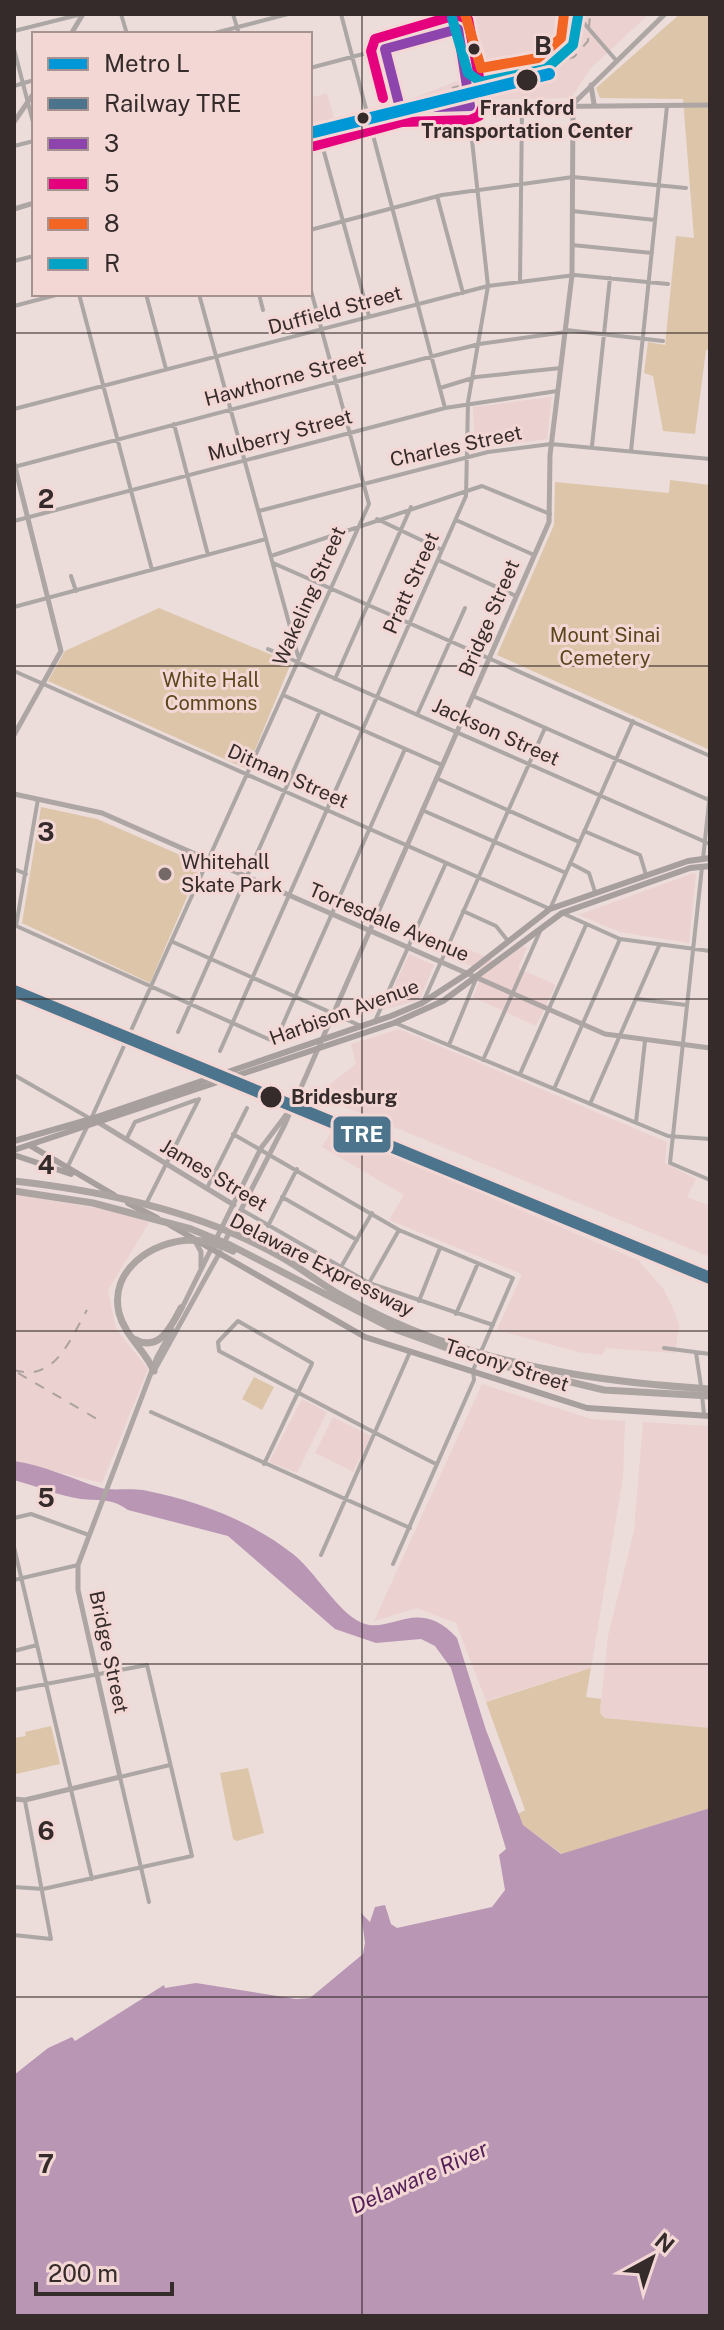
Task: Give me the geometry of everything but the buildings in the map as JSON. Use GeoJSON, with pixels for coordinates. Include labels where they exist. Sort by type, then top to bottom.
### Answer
{"type":"FeatureCollection","features":[{"type":"Feature","properties":{"kind":"highway","name":"Delaware Expressway"},"geometry":{"type":"LineString","coordinates":[[14,1181],[146,1206],[243,1239],[280,1256],[337,1293],[382,1316],[474,1354]]}},
{"type":"Feature","properties":{"kind":"highway","name":"Delaware Expressway"},"geometry":{"type":"LineString","coordinates":[[14,1191],[157,1219],[280,1269],[389,1327],[485,1358],[622,1383],[708,1392]]}},
{"type":"Feature","properties":{"kind":"highway"},"geometry":{"type":"LineString","coordinates":[[154,1371],[123,1325],[118,1302],[124,1275],[149,1252],[173,1242],[203,1241],[238,1250]]}},
{"type":"Feature","properties":{"kind":"highway"},"geometry":{"type":"LineString","coordinates":[[131,1337],[142,1343],[155,1342],[167,1332],[181,1308]]}},
{"type":"Feature","properties":{"kind":"main road"},"geometry":{"type":"LineString","coordinates":[[72,32],[83,14]]}},
{"type":"Feature","properties":{"kind":"main road"},"geometry":{"type":"LineString","coordinates":[[573,104],[615,59],[665,14]]}},
{"type":"Feature","properties":{"kind":"main road"},"geometry":{"type":"LineString","coordinates":[[591,85],[594,104]]}},
{"type":"Feature","properties":{"kind":"main road"},"geometry":{"type":"LineString","coordinates":[[14,122],[32,96]]}},
{"type":"Feature","properties":{"kind":"main road","name":"Bridge Street"},"geometry":{"type":"LineString","coordinates":[[237,1207],[269,1153],[318,1049],[550,514],[551,444],[572,275],[573,104]]}},
{"type":"Feature","properties":{"kind":"main road"},"geometry":{"type":"LineString","coordinates":[[312,132],[400,108],[710,105]]}},
{"type":"Feature","properties":{"kind":"main road"},"geometry":{"type":"LineString","coordinates":[[14,466],[61,651],[14,735]]}},
{"type":"Feature","properties":{"kind":"main road","name":"Torresdale Avenue"},"geometry":{"type":"LineString","coordinates":[[14,794],[102,813],[620,1038],[710,1048]]}},
{"type":"Feature","properties":{"kind":"main road","name":"Harbison Avenue"},"geometry":{"type":"LineString","coordinates":[[14,1152],[372,1030],[468,973],[550,909],[707,857]]}},
{"type":"Feature","properties":{"kind":"main road","name":"Harbison Avenue"},"geometry":{"type":"LineString","coordinates":[[16,1139],[91,1119],[443,1001],[562,913],[706,866]]}},
{"type":"Feature","properties":{"kind":"main road"},"geometry":{"type":"LineString","coordinates":[[550,909],[562,913]]}},
{"type":"Feature","properties":{"kind":"main road"},"geometry":{"type":"LineString","coordinates":[[539,916],[544,924]]}},
{"type":"Feature","properties":{"kind":"main road","name":"Bridge Street"},"geometry":{"type":"LineString","coordinates":[[120,1777],[78,1590],[78,1565],[154,1371],[217,1251],[261,1148],[289,1111]]}},
{"type":"Feature","properties":{"kind":"main road","name":"James Street"},"geometry":{"type":"LineString","coordinates":[[91,1119],[237,1207]]}},
{"type":"Feature","properties":{"kind":"main road","name":"Tacony Street"},"geometry":{"type":"LineString","coordinates":[[16,1139],[365,1337],[587,1408],[707,1416]]}},
{"type":"Feature","properties":{"kind":"main road"},"geometry":{"type":"LineString","coordinates":[[14,1152],[87,1180]]}},
{"type":"Feature","properties":{"kind":"main road"},"geometry":{"type":"LineString","coordinates":[[194,1238],[201,1254],[197,1279]]}},
{"type":"Feature","properties":{"kind":"main road","name":"Bridge Street"},"geometry":{"type":"LineString","coordinates":[[154,1371],[157,1357],[181,1308],[217,1251]]}},
{"type":"Feature","properties":{"kind":"main road"},"geometry":{"type":"LineString","coordinates":[[14,1799],[25,1800],[120,1777]]}},
{"type":"Feature","properties":{"kind":"street"},"geometry":{"type":"LineString","coordinates":[[53,14],[54,21]]}},
{"type":"Feature","properties":{"kind":"street"},"geometry":{"type":"LineString","coordinates":[[14,31],[83,14]]}},
{"type":"Feature","properties":{"kind":"street"},"geometry":{"type":"LineString","coordinates":[[233,14],[238,32]]}},
{"type":"Feature","properties":{"kind":"street"},"geometry":{"type":"LineString","coordinates":[[218,32],[288,14]]}},
{"type":"Feature","properties":{"kind":"street"},"geometry":{"type":"LineString","coordinates":[[341,14],[445,408]]}},
{"type":"Feature","properties":{"kind":"street"},"geometry":{"type":"LineString","coordinates":[[454,14],[464,85]]}},
{"type":"Feature","properties":{"kind":"street"},"geometry":{"type":"LineString","coordinates":[[576,14],[615,59]]}},
{"type":"Feature","properties":{"kind":"street"},"geometry":{"type":"LineString","coordinates":[[312,67],[458,29]]}},
{"type":"Feature","properties":{"kind":"street"},"geometry":{"type":"LineString","coordinates":[[14,49],[32,118]]}},
{"type":"Feature","properties":{"kind":"street"},"geometry":{"type":"LineString","coordinates":[[14,86],[32,81]]}},
{"type":"Feature","properties":{"kind":"street","name":"Pratt Street"},"geometry":{"type":"LineString","coordinates":[[220,1051],[456,520],[467,488],[468,402],[488,286],[467,95]]}},
{"type":"Feature","properties":{"kind":"street"},"geometry":{"type":"LineString","coordinates":[[631,451],[667,104]]}},
{"type":"Feature","properties":{"kind":"street"},"geometry":{"type":"LineString","coordinates":[[520,282],[522,105]]}},
{"type":"Feature","properties":{"kind":"street"},"geometry":{"type":"LineString","coordinates":[[318,130],[369,317]]}},
{"type":"Feature","properties":{"kind":"street"},"geometry":{"type":"LineString","coordinates":[[312,229],[437,196],[573,177],[686,188]]}},
{"type":"Feature","properties":{"kind":"street"},"geometry":{"type":"LineString","coordinates":[[437,196],[463,293]]}},
{"type":"Feature","properties":{"kind":"street"},"geometry":{"type":"LineString","coordinates":[[572,211],[655,220]]}},
{"type":"Feature","properties":{"kind":"street"},"geometry":{"type":"LineString","coordinates":[[572,245],[652,253]]}},
{"type":"Feature","properties":{"kind":"street","name":"Duffield Street"},"geometry":{"type":"LineString","coordinates":[[14,409],[488,286],[572,275],[668,284]]}},
{"type":"Feature","properties":{"kind":"street"},"geometry":{"type":"LineString","coordinates":[[592,446],[610,278]]}},
{"type":"Feature","properties":{"kind":"street","name":"Wakeling Street"},"geometry":{"type":"LineString","coordinates":[[67,1168],[152,990],[356,526],[369,504],[312,294]]}},
{"type":"Feature","properties":{"kind":"street"},"geometry":{"type":"LineString","coordinates":[[14,306],[52,296]]}},
{"type":"Feature","properties":{"kind":"street"},"geometry":{"type":"LineString","coordinates":[[80,296],[152,570]]}},
{"type":"Feature","properties":{"kind":"street"},"geometry":{"type":"LineString","coordinates":[[147,296],[167,370]]}},
{"type":"Feature","properties":{"kind":"street"},"geometry":{"type":"LineString","coordinates":[[200,296],[298,662]]}},
{"type":"Feature","properties":{"kind":"street"},"geometry":{"type":"LineString","coordinates":[[260,296],[263,310]]}},
{"type":"Feature","properties":{"kind":"street","name":"Hawthorne Street"},"geometry":{"type":"LineString","coordinates":[[14,466],[479,344],[566,331],[663,341]]}},
{"type":"Feature","properties":{"kind":"street"},"geometry":{"type":"LineString","coordinates":[[440,388],[473,380],[561,368]]}},
{"type":"Feature","properties":{"kind":"street","name":"Mulberry Street"},"geometry":{"type":"LineString","coordinates":[[14,521],[468,402],[557,391]]}},
{"type":"Feature","properties":{"kind":"street"},"geometry":{"type":"LineString","coordinates":[[174,424],[208,555]]}},
{"type":"Feature","properties":{"kind":"street","name":"Charles Street"},"geometry":{"type":"LineString","coordinates":[[259,511],[467,457],[551,444],[710,459]]}},
{"type":"Feature","properties":{"kind":"street"},"geometry":{"type":"LineString","coordinates":[[271,556],[467,488],[483,486],[550,514]]}},
{"type":"Feature","properties":{"kind":"street"},"geometry":{"type":"LineString","coordinates":[[335,679],[411,507]]}},
{"type":"Feature","properties":{"kind":"street"},"geometry":{"type":"LineString","coordinates":[[377,519],[442,550]]}},
{"type":"Feature","properties":{"kind":"street"},"geometry":{"type":"LineString","coordinates":[[456,520],[534,555]]}},
{"type":"Feature","properties":{"kind":"street"},"geometry":{"type":"LineString","coordinates":[[14,607],[266,539]]}},
{"type":"Feature","properties":{"kind":"street"},"geometry":{"type":"LineString","coordinates":[[438,560],[516,596]]}},
{"type":"Feature","properties":{"kind":"street"},"geometry":{"type":"LineString","coordinates":[[273,563],[710,756]]}},
{"type":"Feature","properties":{"kind":"street"},"geometry":{"type":"LineString","coordinates":[[71,576],[76,591]]}},
{"type":"Feature","properties":{"kind":"street"},"geometry":{"type":"LineString","coordinates":[[417,715],[465,608]]}},
{"type":"Feature","properties":{"kind":"street","name":"Jackson Street"},"geometry":{"type":"LineString","coordinates":[[268,649],[708,843]]}},
{"type":"Feature","properties":{"kind":"street","name":"Ditman Street"},"geometry":{"type":"LineString","coordinates":[[14,671],[550,909]]}},
{"type":"Feature","properties":{"kind":"street"},"geometry":{"type":"LineString","coordinates":[[283,695],[442,765]]}},
{"type":"Feature","properties":{"kind":"street"},"geometry":{"type":"LineString","coordinates":[[473,696],[709,800]]}},
{"type":"Feature","properties":{"kind":"street"},"geometry":{"type":"LineString","coordinates":[[178,1032],[320,711]]}},
{"type":"Feature","properties":{"kind":"street"},"geometry":{"type":"LineString","coordinates":[[550,909],[633,721]]}},
{"type":"Feature","properties":{"kind":"street"},"geometry":{"type":"LineString","coordinates":[[422,1003],[545,728]]}},
{"type":"Feature","properties":{"kind":"street"},"geometry":{"type":"LineString","coordinates":[[38,799],[15,926],[189,1007],[275,1042],[405,749]]}},
{"type":"Feature","properties":{"kind":"street"},"geometry":{"type":"LineString","coordinates":[[436,778],[579,842]]}},
{"type":"Feature","properties":{"kind":"street"},"geometry":{"type":"LineString","coordinates":[[710,793],[707,857],[693,950],[670,1163],[710,1180]]}},
{"type":"Feature","properties":{"kind":"street"},"geometry":{"type":"LineString","coordinates":[[422,810],[566,873]]}},
{"type":"Feature","properties":{"kind":"street"},"geometry":{"type":"LineString","coordinates":[[584,831],[640,855],[646,875]]}},
{"type":"Feature","properties":{"kind":"street"},"geometry":{"type":"LineString","coordinates":[[372,1030],[446,863]]}},
{"type":"Feature","properties":{"kind":"street"},"geometry":{"type":"LineString","coordinates":[[570,863],[589,873],[596,894]]}},
{"type":"Feature","properties":{"kind":"street"},"geometry":{"type":"LineString","coordinates":[[14,869],[26,874]]}},
{"type":"Feature","properties":{"kind":"street"},"geometry":{"type":"LineString","coordinates":[[463,911],[496,926],[508,941]]}},
{"type":"Feature","properties":{"kind":"street"},"geometry":{"type":"LineString","coordinates":[[562,913],[620,939],[710,951]]}},
{"type":"Feature","properties":{"kind":"street"},"geometry":{"type":"LineString","coordinates":[[483,1060],[544,924]]}},
{"type":"Feature","properties":{"kind":"street"},"geometry":{"type":"LineString","coordinates":[[520,1074],[586,925]]}},
{"type":"Feature","properties":{"kind":"street"},"geometry":{"type":"LineString","coordinates":[[554,1089],[620,939]]}},
{"type":"Feature","properties":{"kind":"street"},"geometry":{"type":"LineString","coordinates":[[173,942],[362,1026]]}},
{"type":"Feature","properties":{"kind":"street"},"geometry":{"type":"LineString","coordinates":[[590,1104],[659,946]]}},
{"type":"Feature","properties":{"kind":"street"},"geometry":{"type":"LineString","coordinates":[[449,1045],[476,977]]}},
{"type":"Feature","properties":{"kind":"street"},"geometry":{"type":"LineString","coordinates":[[637,999],[687,1005]]}},
{"type":"Feature","properties":{"kind":"street"},"geometry":{"type":"LineString","coordinates":[[392,1020],[636,1123],[674,1136],[710,1139]]}},
{"type":"Feature","properties":{"kind":"street"},"geometry":{"type":"LineString","coordinates":[[636,1123],[645,1041]]}},
{"type":"Feature","properties":{"kind":"street","name":"James Street"},"geometry":{"type":"LineString","coordinates":[[14,1075],[91,1119]]}},
{"type":"Feature","properties":{"kind":"street"},"geometry":{"type":"LineString","coordinates":[[126,1140],[135,1122],[199,1099],[143,1211]]}},
{"type":"Feature","properties":{"kind":"street"},"geometry":{"type":"LineString","coordinates":[[207,1188],[247,1108]]}},
{"type":"Feature","properties":{"kind":"street"},"geometry":{"type":"LineString","coordinates":[[233,1134],[399,1230],[513,1278],[473,1370],[474,1380],[393,1564]]}},
{"type":"Feature","properties":{"kind":"street"},"geometry":{"type":"LineString","coordinates":[[268,1226],[297,1169]]}},
{"type":"Feature","properties":{"kind":"street"},"geometry":{"type":"LineString","coordinates":[[282,1197],[357,1240]]}},
{"type":"Feature","properties":{"kind":"street","name":"James Street"},"geometry":{"type":"LineString","coordinates":[[237,1207],[369,1283],[493,1325]]}},
{"type":"Feature","properties":{"kind":"street"},"geometry":{"type":"LineString","coordinates":[[341,1267],[372,1213]]}},
{"type":"Feature","properties":{"kind":"street"},"geometry":{"type":"LineString","coordinates":[[369,1283],[399,1230]]}},
{"type":"Feature","properties":{"kind":"street"},"geometry":{"type":"LineString","coordinates":[[418,1302],[440,1248]]}},
{"type":"Feature","properties":{"kind":"street"},"geometry":{"type":"LineString","coordinates":[[456,1314],[478,1263]]}},
{"type":"Feature","properties":{"kind":"street"},"geometry":{"type":"LineString","coordinates":[[264,1464],[298,1392],[311,1360],[238,1321],[227,1329],[217,1348],[298,1392],[436,1464]]}},
{"type":"Feature","properties":{"kind":"street"},"geometry":{"type":"LineString","coordinates":[[664,1348],[710,1354]]}},
{"type":"Feature","properties":{"kind":"street"},"geometry":{"type":"LineString","coordinates":[[321,1555],[411,1351]]}},
{"type":"Feature","properties":{"kind":"street"},"geometry":{"type":"LineString","coordinates":[[696,1353],[707,1416]]}},
{"type":"Feature","properties":{"kind":"street"},"geometry":{"type":"LineString","coordinates":[[151,1412],[410,1528]]}},
{"type":"Feature","properties":{"kind":"street"},"geometry":{"type":"LineString","coordinates":[[14,1518],[31,1514],[89,1535]]}},
{"type":"Feature","properties":{"kind":"street"},"geometry":{"type":"LineString","coordinates":[[14,1547],[92,1879]]}},
{"type":"Feature","properties":{"kind":"street"},"geometry":{"type":"LineString","coordinates":[[14,1580],[78,1565]]}},
{"type":"Feature","properties":{"kind":"street"},"geometry":{"type":"LineString","coordinates":[[14,1651],[37,1645]]}},
{"type":"Feature","properties":{"kind":"street"},"geometry":{"type":"LineString","coordinates":[[14,1690],[147,1666],[192,1856],[43,1889],[14,1887]]}},
{"type":"Feature","properties":{"kind":"street"},"geometry":{"type":"LineString","coordinates":[[120,1777],[170,1765]]}},
{"type":"Feature","properties":{"kind":"street","name":"Bridge Street"},"geometry":{"type":"LineString","coordinates":[[120,1777],[149,1902]]}},
{"type":"Feature","properties":{"kind":"street"},"geometry":{"type":"LineString","coordinates":[[14,1935],[51,1939],[25,1800]]}},
{"type":"Feature","properties":{"kind":"shaded area"},"geometry":{"type":"Polygon","coordinates":[[[460,14],[649,14],[591,68],[571,98],[404,102],[472,75],[460,14]]]}},
{"type":"Feature","properties":{"kind":"shaded area"},"geometry":{"type":"Polygon","coordinates":[[[327,93],[334,118],[312,124],[312,97],[327,93]]]}},
{"type":"Feature","properties":{"kind":"shaded area"},"geometry":{"type":"Polygon","coordinates":[[[552,397],[547,439],[475,449],[473,407],[552,397]]]}},
{"type":"Feature","properties":{"kind":"shaded area"},"geometry":{"type":"Polygon","coordinates":[[[694,873],[689,943],[620,932],[578,915],[694,873]]]}},
{"type":"Feature","properties":{"kind":"shaded area"},"geometry":{"type":"Polygon","coordinates":[[[454,943],[500,963],[523,946],[527,948],[518,968],[556,985],[536,1026],[473,997],[483,971],[448,956],[454,943]]]}},
{"type":"Feature","properties":{"kind":"shaded area"},"geometry":{"type":"Polygon","coordinates":[[[409,954],[434,965],[419,1000],[383,1010],[409,954]]]}},
{"type":"Feature","properties":{"kind":"shaded area"},"geometry":{"type":"Polygon","coordinates":[[[399,1029],[667,1142],[665,1163],[696,1179],[687,1197],[710,1206],[710,1257],[316,1095],[356,1064],[351,1044],[399,1029]]]}},
{"type":"Feature","properties":{"kind":"shaded area"},"geometry":{"type":"Polygon","coordinates":[[[332,1130],[638,1260],[663,1288],[675,1313],[679,1325],[675,1353],[606,1348],[602,1355],[578,1352],[497,1330],[522,1274],[389,1220],[404,1195],[322,1147],[332,1130]]]}},
{"type":"Feature","properties":{"kind":"shaded area"},"geometry":{"type":"Polygon","coordinates":[[[14,1194],[131,1214],[149,1223],[108,1290],[116,1329],[148,1369],[102,1483],[14,1461],[14,1194]]]}},
{"type":"Feature","properties":{"kind":"shaded area"},"geometry":{"type":"Polygon","coordinates":[[[482,1384],[591,1419],[625,1421],[623,1478],[591,1668],[486,1701],[456,1623],[417,1608],[374,1621],[482,1384]]]}},
{"type":"Feature","properties":{"kind":"shaded area"},"geometry":{"type":"Polygon","coordinates":[[[302,1399],[327,1412],[297,1473],[269,1462],[302,1399]]]}},
{"type":"Feature","properties":{"kind":"shaded area"},"geometry":{"type":"Polygon","coordinates":[[[333,1417],[371,1436],[353,1472],[315,1453],[333,1417]]]}},
{"type":"Feature","properties":{"kind":"shaded area"},"geometry":{"type":"Polygon","coordinates":[[[643,1422],[710,1426],[710,1728],[606,1718],[600,1713],[608,1636],[634,1531],[643,1422]]]}},
{"type":"Feature","properties":{"kind":"green space"},"geometry":{"type":"Polygon","coordinates":[[[680,14],[710,14],[710,349],[706,350],[695,434],[663,431],[653,376],[644,373],[648,342],[665,345],[676,236],[694,238],[683,99],[600,98],[596,88],[680,14]]]}},
{"type":"Feature","properties":{"kind":"green space","name":"Mount Sinai Cemetery"},"geometry":{"type":"Polygon","coordinates":[[[670,480],[710,485],[710,750],[497,655],[554,525],[555,482],[669,493],[670,480]]]}},
{"type":"Feature","properties":{"kind":"green space","name":"White Hall Commons"},"geometry":{"type":"Polygon","coordinates":[[[159,608],[291,663],[247,769],[48,681],[65,651],[159,608]]]}},
{"type":"Feature","properties":{"kind":"green space"},"geometry":{"type":"Polygon","coordinates":[[[41,807],[97,819],[201,864],[150,983],[22,923],[41,807]]]}},
{"type":"Feature","properties":{"kind":"green space"},"geometry":{"type":"Polygon","coordinates":[[[254,1377],[274,1387],[262,1410],[242,1399],[254,1377]]]}},
{"type":"Feature","properties":{"kind":"green space"},"geometry":{"type":"Polygon","coordinates":[[[591,1668],[586,1697],[601,1699],[600,1713],[605,1718],[710,1728],[710,1808],[562,1854],[523,1825],[518,1814],[525,1810],[486,1702],[591,1668]]]}},
{"type":"Feature","properties":{"kind":"green space"},"geometry":{"type":"Polygon","coordinates":[[[51,1726],[60,1764],[16,1774],[14,1738],[51,1726]]]}},
{"type":"Feature","properties":{"kind":"green space"},"geometry":{"type":"Polygon","coordinates":[[[248,1768],[264,1833],[237,1841],[233,1839],[220,1773],[248,1768]]]}},
{"type":"Feature","properties":{"kind":"water","name":"Delaware River"},"geometry":{"type":"Polygon","coordinates":[[[14,1461],[101,1488],[143,1490],[183,1500],[240,1521],[293,1554],[344,1610],[362,1623],[384,1624],[417,1618],[430,1619],[443,1626],[457,1638],[486,1730],[523,1825],[561,1854],[710,1808],[710,2316],[14,2316],[14,2075],[48,2048],[72,2037],[75,2041],[164,1985],[165,1988],[196,1983],[296,1999],[310,1998],[363,1954],[365,1943],[361,1913],[370,1922],[375,1907],[385,1905],[391,1924],[397,1928],[492,1907],[505,1890],[499,1855],[506,1849],[451,1668],[435,1646],[421,1639],[376,1643],[335,1629],[228,1536],[128,1510],[111,1502],[73,1498],[14,1480],[14,1461]]]}},
{"type":"Feature","properties":{"kind":"railway"},"geometry":{"type":"LineString","coordinates":[[452,88],[574,57],[588,41],[590,14]]}},
{"type":"Feature","properties":{"kind":"railway"},"geometry":{"type":"LineString","coordinates":[[14,1370],[28,1372],[51,1364],[60,1356],[87,1310]]}},
{"type":"Feature","properties":{"kind":"railway"},"geometry":{"type":"LineString","coordinates":[[18,1373],[97,1419]]}},
{"type":"Feature","properties":{"kind":"metro line","name":"L"},"geometry":{"type":"LineString","coordinates":[[312,133],[549,74]]}},
{"type":"Feature","properties":{"kind":"rail line","name":"TRE"},"geometry":{"type":"LineString","coordinates":[[14,991],[710,1278]]}},
{"type":"Feature","properties":{"kind":"transit line","name":"8"},"geometry":{"type":"LineString","coordinates":[[465,14],[481,68],[538,58],[561,38],[564,14]]}},
{"type":"Feature","properties":{"kind":"transit line","name":"5"},"geometry":{"type":"LineString","coordinates":[[314,146],[402,122],[470,120],[479,116],[484,104],[468,19],[456,15],[375,39],[371,51],[383,98]]}},
{"type":"Feature","properties":{"kind":"transit line","name":"R"},"geometry":{"type":"LineString","coordinates":[[452,18],[468,73],[481,82],[546,69],[573,45],[578,16]]}},
{"type":"Feature","properties":{"kind":"transit line","name":"3"},"geometry":{"type":"LineString","coordinates":[[400,108],[385,49],[458,29],[470,106]]}},
{"type":"Feature","properties":{"kind":"transit line","name":"3"},"geometry":{"type":"LineString","coordinates":[[312,131],[400,108],[470,106]]}},
{"type":"Feature","properties":{"kind":"place","name":"Frankford Transportation Center"},"geometry":{"type":"Point","coordinates":[527,80]}},
{"type":"Feature","properties":{"kind":"place","name":"Whitehall Skate Park"},"geometry":{"type":"Point","coordinates":[165,874]}},
{"type":"Feature","properties":{"kind":"place","name":"Bridesburg"},"geometry":{"type":"Point","coordinates":[271,1097]}}]}
